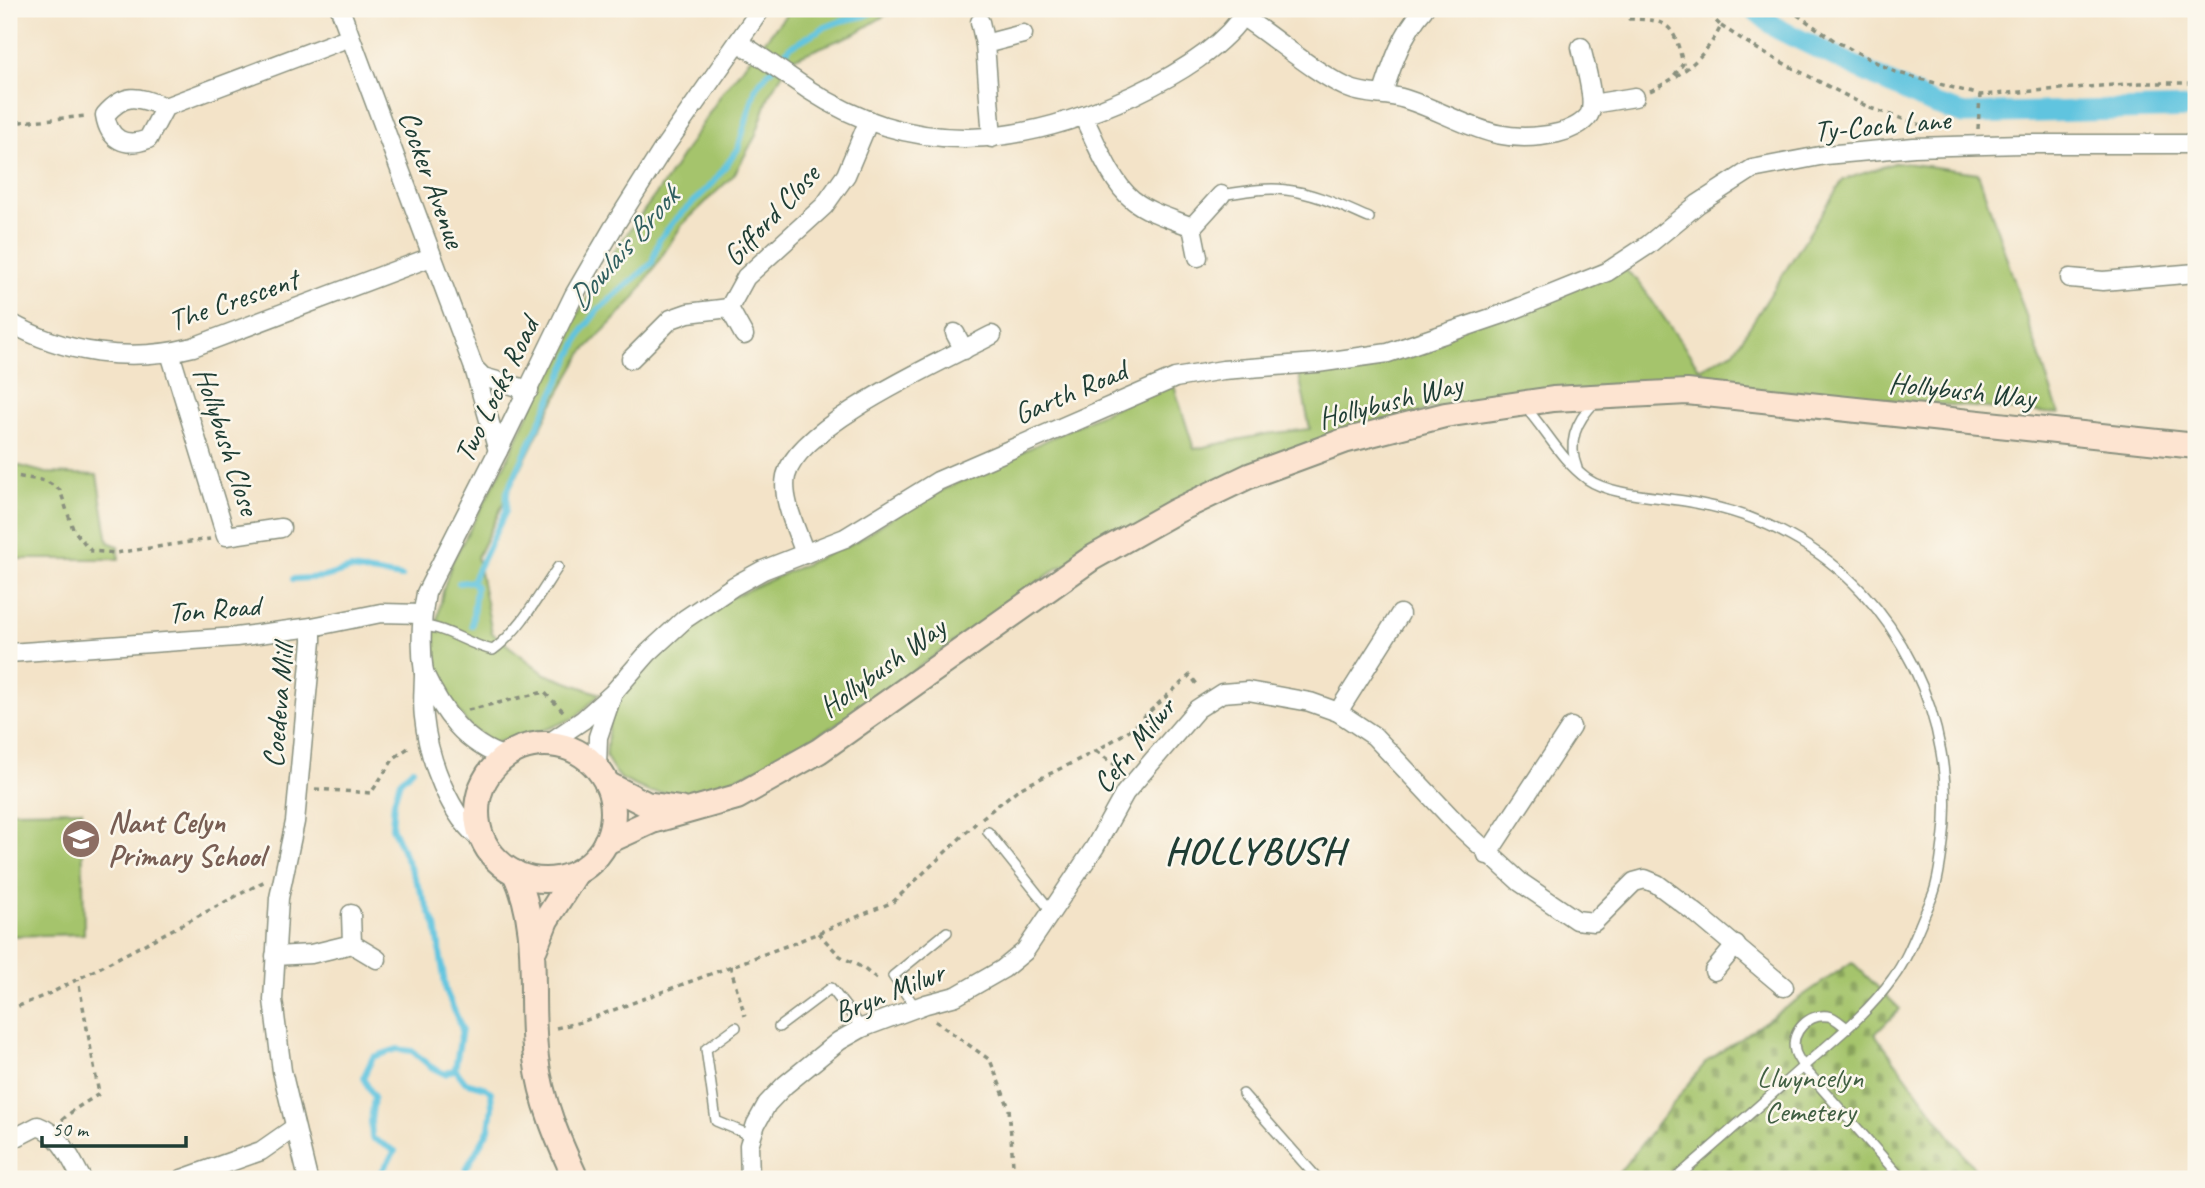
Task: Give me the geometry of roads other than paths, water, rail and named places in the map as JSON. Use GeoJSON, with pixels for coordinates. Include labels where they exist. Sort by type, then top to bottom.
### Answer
{"type":"FeatureCollection","features":[{"type":"Feature","properties":{"kind":"street","name":"Cocker Avenue"},"geometry":{"type":"LineString","coordinates":[[340,9],[474,368],[498,451]]}},
{"type":"Feature","properties":{"kind":"street","name":"Two Locks Road"},"geometry":{"type":"LineString","coordinates":[[483,841],[473,834],[457,815],[444,787],[428,735],[424,716],[421,651],[426,593],[574,295],[661,152],[761,9]]}},
{"type":"Feature","properties":{"kind":"street"},"geometry":{"type":"LineString","coordinates":[[1383,93],[1408,27],[1424,9]]}},
{"type":"Feature","properties":{"kind":"street"},"geometry":{"type":"LineString","coordinates":[[738,41],[818,95],[869,120],[906,132],[946,139],[992,138],[1056,125],[1083,116],[1149,88],[1185,66],[1217,44],[1245,13],[1325,75],[1350,89],[1406,99],[1501,136],[1543,136],[1566,132],[1589,115],[1592,104],[1581,47]]}},
{"type":"Feature","properties":{"kind":"street"},"geometry":{"type":"LineString","coordinates":[[980,22],[985,44],[992,138]]}},
{"type":"Feature","properties":{"kind":"street"},"geometry":{"type":"LineString","coordinates":[[985,44],[1023,34]]}},
{"type":"Feature","properties":{"kind":"street"},"geometry":{"type":"LineString","coordinates":[[165,107],[148,139],[139,143],[119,142],[111,135],[105,115],[118,101],[131,97],[165,107],[350,37]]}},
{"type":"Feature","properties":{"kind":"street"},"geometry":{"type":"LineString","coordinates":[[1592,104],[1635,97]]}},
{"type":"Feature","properties":{"kind":"street"},"geometry":{"type":"LineString","coordinates":[[1083,116],[1119,184],[1131,199],[1192,227]]}},
{"type":"Feature","properties":{"kind":"street","name":"Gifford Close"},"geometry":{"type":"LineString","coordinates":[[729,308],[746,277],[824,206],[846,175],[869,120]]}},
{"type":"Feature","properties":{"kind":"street","name":"Ty-Coch Lane"},"geometry":{"type":"LineString","coordinates":[[1606,272],[1648,245],[1698,204],[1752,169],[1825,155],[1914,146],[2196,144]]}},
{"type":"Feature","properties":{"kind":"street"},"geometry":{"type":"LineString","coordinates":[[1192,227],[1221,195]]}},
{"type":"Feature","properties":{"kind":"street"},"geometry":{"type":"LineString","coordinates":[[1192,227],[1198,257]]}},
{"type":"Feature","properties":{"kind":"street","name":"The Crescent"},"geometry":{"type":"LineString","coordinates":[[9,322],[28,333],[72,348],[115,355],[170,353],[193,347],[431,257]]}},
{"type":"Feature","properties":{"kind":"street","name":"Garth Road"},"geometry":{"type":"LineString","coordinates":[[546,744],[576,724],[613,693],[648,653],[685,619],[734,586],[763,570],[845,538],[938,481],[1175,378],[1223,370],[1317,363],[1388,353],[1503,314],[1606,272]]}},
{"type":"Feature","properties":{"kind":"street"},"geometry":{"type":"LineString","coordinates":[[2070,278],[2103,281],[2196,273]]}},
{"type":"Feature","properties":{"kind":"street","name":"Gifford Close"},"geometry":{"type":"LineString","coordinates":[[729,308],[744,335]]}},
{"type":"Feature","properties":{"kind":"street","name":"Gifford Close"},"geometry":{"type":"LineString","coordinates":[[631,359],[671,319],[688,313],[729,308]]}},
{"type":"Feature","properties":{"kind":"street"},"geometry":{"type":"LineString","coordinates":[[955,333],[964,350]]}},
{"type":"Feature","properties":{"kind":"street"},"geometry":{"type":"LineString","coordinates":[[805,554],[785,492],[786,476],[794,459],[811,440],[851,410],[992,335]]}},
{"type":"Feature","properties":{"kind":"street","name":"Hollybush Close"},"geometry":{"type":"LineString","coordinates":[[170,353],[226,536],[281,527]]}},
{"type":"Feature","properties":{"kind":"street"},"geometry":{"type":"LineString","coordinates":[[474,368],[482,377],[529,390]]}},
{"type":"Feature","properties":{"kind":"street","name":"Hollybush Way"},"geometry":{"type":"LineString","coordinates":[[532,959],[546,920],[576,873],[591,863],[607,842],[652,821],[737,797],[819,751],[1092,558],[1176,511],[1250,476],[1344,441],[1446,415],[1553,399],[1687,392],[2196,446]]}},
{"type":"Feature","properties":{"kind":"street","name":"Ton Road"},"geometry":{"type":"LineString","coordinates":[[9,653],[223,638],[312,627],[381,613],[422,620]]}},
{"type":"Feature","properties":{"kind":"street"},"geometry":{"type":"LineString","coordinates":[[1338,712],[1400,614]]}},
{"type":"Feature","properties":{"kind":"street","name":"Coedeva Mill"},"geometry":{"type":"LineString","coordinates":[[307,1179],[282,1071],[273,1000],[279,898],[295,822],[313,641],[312,627]]}},
{"type":"Feature","properties":{"kind":"street","name":"Two Locks Road"},"geometry":{"type":"LineString","coordinates":[[424,673],[447,715],[463,732],[482,747],[506,757]]}},
{"type":"Feature","properties":{"kind":"street","name":"Cefn Milwr"},"geometry":{"type":"LineString","coordinates":[[1003,969],[1025,951],[1096,847],[1125,793],[1197,709],[1223,693],[1248,691],[1310,702],[1338,712],[1374,736],[1487,855],[1520,882],[1576,920],[1594,922],[1633,882],[1645,879],[1657,884],[1736,944]]}},
{"type":"Feature","properties":{"kind":"street","name":"Garth Road"},"geometry":{"type":"LineString","coordinates":[[602,776],[598,737],[613,693]]}},
{"type":"Feature","properties":{"kind":"street"},"geometry":{"type":"LineString","coordinates":[[1487,855],[1571,727]]}},
{"type":"Feature","properties":{"kind":"street"},"geometry":{"type":"LineString","coordinates":[[483,841],[477,813],[478,799],[490,773],[506,757],[524,748],[546,744]]}},
{"type":"Feature","properties":{"kind":"street","name":"Hollybush Way"},"geometry":{"type":"LineString","coordinates":[[546,744],[566,747],[579,753],[602,776],[646,804],[695,810]]}},
{"type":"Feature","properties":{"kind":"street"},"geometry":{"type":"LineString","coordinates":[[602,776],[614,812],[607,842]]}},
{"type":"Feature","properties":{"kind":"street","name":"Hollybush Way"},"geometry":{"type":"LineString","coordinates":[[483,841],[500,863],[515,873],[528,911],[536,1058],[550,1118],[576,1179]]}},
{"type":"Feature","properties":{"kind":"street"},"geometry":{"type":"LineString","coordinates":[[515,873],[546,880],[576,873]]}},
{"type":"Feature","properties":{"kind":"street"},"geometry":{"type":"LineString","coordinates":[[351,914],[352,944]]}},
{"type":"Feature","properties":{"kind":"street"},"geometry":{"type":"LineString","coordinates":[[275,956],[311,954],[352,944],[377,958]]}},
{"type":"Feature","properties":{"kind":"street"},"geometry":{"type":"LineString","coordinates":[[1714,971],[1736,944],[1784,987]]}},
{"type":"Feature","properties":{"kind":"street","name":"Bryn Milwr"},"geometry":{"type":"LineString","coordinates":[[750,1179],[748,1145],[767,1104],[785,1085],[829,1049],[911,1001],[956,996],[1003,969]]}},
{"type":"Feature","properties":{"kind":"street"},"geometry":{"type":"LineString","coordinates":[[9,1141],[38,1126],[50,1130],[58,1138],[82,1179]]}},
{"type":"Feature","properties":{"kind":"street"},"geometry":{"type":"LineString","coordinates":[[182,1179],[261,1151],[294,1128]]}},
{"type":"Feature","properties":{"kind":"lane"},"geometry":{"type":"LineString","coordinates":[[1221,195],[1286,189],[1369,218]]}},
{"type":"Feature","properties":{"kind":"lane"},"geometry":{"type":"LineString","coordinates":[[1577,470],[1572,447],[1575,427],[1601,396]]}},
{"type":"Feature","properties":{"kind":"lane"},"geometry":{"type":"LineString","coordinates":[[1522,404],[1544,428],[1566,461],[1588,479],[1608,489],[1695,502],[1734,511],[1793,537],[1820,555],[1887,620],[1930,704],[1940,743],[1946,809],[1942,856],[1934,891],[1894,978],[1859,1018],[1675,1179]]}},
{"type":"Feature","properties":{"kind":"lane"},"geometry":{"type":"LineString","coordinates":[[422,620],[479,647],[493,650],[525,615],[558,567]]}},
{"type":"Feature","properties":{"kind":"lane"},"geometry":{"type":"LineString","coordinates":[[988,832],[1052,912]]}},
{"type":"Feature","properties":{"kind":"lane"},"geometry":{"type":"LineString","coordinates":[[911,1001],[892,976],[947,932]]}},
{"type":"Feature","properties":{"kind":"lane"},"geometry":{"type":"LineString","coordinates":[[779,1027],[831,988],[862,1028]]}},
{"type":"Feature","properties":{"kind":"lane"},"geometry":{"type":"LineString","coordinates":[[1847,1028],[1826,1015],[1811,1018],[1801,1025],[1795,1038],[1795,1052],[1803,1067],[1902,1179]]}},
{"type":"Feature","properties":{"kind":"lane"},"geometry":{"type":"LineString","coordinates":[[736,1027],[706,1049],[714,1109],[716,1121],[752,1136]]}},
{"type":"Feature","properties":{"kind":"lane"},"geometry":{"type":"LineString","coordinates":[[1243,1094],[1318,1179]]}},
{"type":"Feature","properties":{"kind":"waterway","name":"Dowlais Brook"},"geometry":{"type":"LineString","coordinates":[[472,625],[476,587],[472,581],[506,511],[507,492],[583,330],[598,310],[652,263],[659,240],[675,220],[713,183],[738,149],[756,87],[790,47],[823,28],[865,16],[877,9]]}},
{"type":"Feature","properties":{"kind":"waterway"},"geometry":{"type":"LineString","coordinates":[[1754,9],[1778,29],[1933,104],[1964,114],[2196,108]]}},
{"type":"Feature","properties":{"kind":"waterway","name":"Dowlais Brook"},"geometry":{"type":"LineString","coordinates":[[293,579],[324,577],[351,569],[402,577]]}},
{"type":"Feature","properties":{"kind":"waterway","name":"Dowlais Brook"},"geometry":{"type":"LineString","coordinates":[[459,583],[472,581]]}},
{"type":"Feature","properties":{"kind":"waterway"},"geometry":{"type":"LineString","coordinates":[[413,769],[400,781],[394,801],[392,827],[436,926],[446,991],[462,1029],[455,1069],[465,1082],[491,1092],[489,1129],[466,1169],[466,1179]]}},
{"type":"Feature","properties":{"kind":"waterway"},"geometry":{"type":"LineString","coordinates":[[377,1179],[395,1151],[372,1138],[374,1097],[363,1078],[373,1057],[397,1049],[412,1051],[431,1067],[445,1074],[455,1069]]}},
{"type":"Feature","properties":{"kind":"place","name":"Nant Celyn Primary School"},"geometry":{"type":"Point","coordinates":[81,839]}},
{"type":"Feature","properties":{"kind":"district","name":"HOLLYBUSH"},"geometry":{"type":"Point","coordinates":[1255,850]}},
{"type":"Feature","properties":{"kind":"park label","name":"Llwyncelyn Cemetery"},"geometry":{"type":"Point","coordinates":[1810,1094]}}]}
